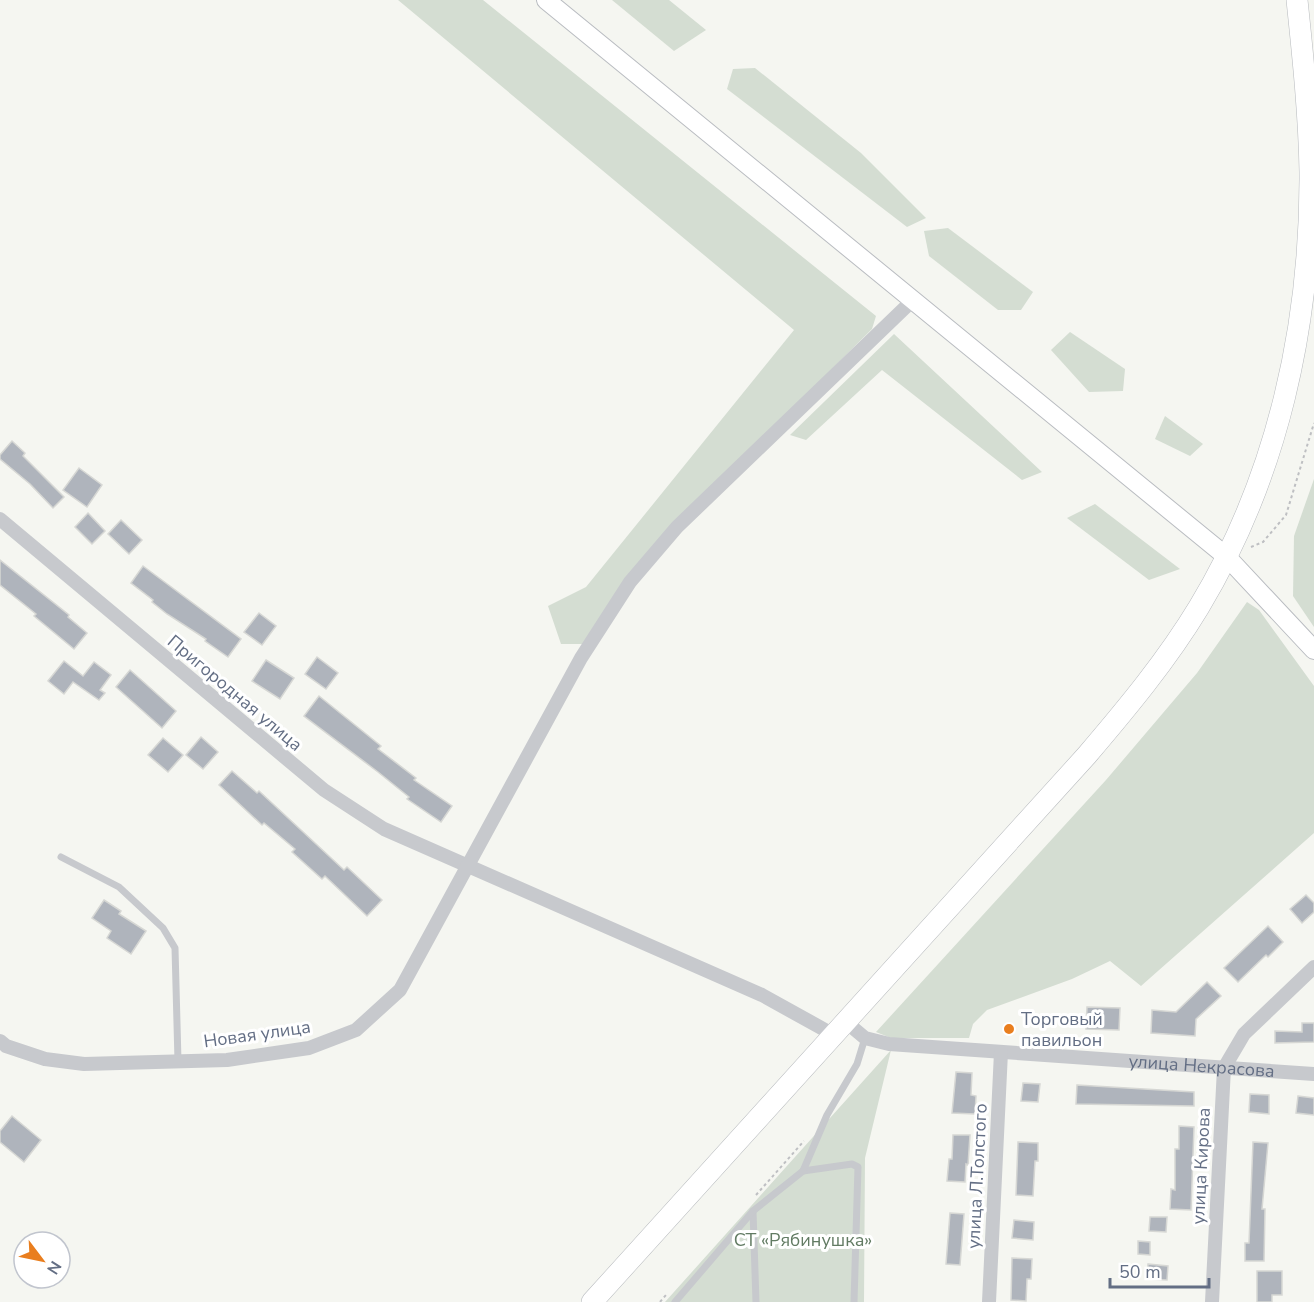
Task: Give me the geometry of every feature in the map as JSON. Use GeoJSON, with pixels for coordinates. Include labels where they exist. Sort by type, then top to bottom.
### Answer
{"type":"FeatureCollection","features":[{"type":"Feature","properties":{"kind":"main road"},"geometry":{"type":"LineString","coordinates":[[592,1302],[1087,755],[1132,702],[1172,648],[1199,607],[1227,557],[1268,457],[1284,407],[1294,359],[1306,269],[1310,172],[1297,0]]}},
{"type":"Feature","properties":{"kind":"street"},"geometry":{"type":"LineString","coordinates":[[546,0],[1227,557],[1314,650]]}},
{"type":"Feature","properties":{"kind":"street","name":"Новая улица"},"geometry":{"type":"LineString","coordinates":[[0,1041],[6,1046],[45,1059],[84,1064],[227,1060],[309,1048],[356,1029],[400,990],[581,658],[630,582],[677,527],[914,299]]}},
{"type":"Feature","properties":{"kind":"street","name":"Пригородная улица"},"geometry":{"type":"LineString","coordinates":[[0,519],[324,790],[384,829],[840,1029]]}},
{"type":"Feature","properties":{"kind":"street"},"geometry":{"type":"LineString","coordinates":[[1224,1068],[1244,1034],[1314,967]]}},
{"type":"Feature","properties":{"kind":"street","name":"улица Некрасова"},"geometry":{"type":"LineString","coordinates":[[840,1029],[889,1044],[1314,1074]]}},
{"type":"Feature","properties":{"kind":"street","name":"улица Л.Толстого"},"geometry":{"type":"LineString","coordinates":[[989,1302],[1001,1052]]}},
{"type":"Feature","properties":{"kind":"street","name":"улица Кирова"},"geometry":{"type":"LineString","coordinates":[[1212,1302],[1224,1068]]}},
{"type":"Feature","properties":{"kind":"lane"},"geometry":{"type":"LineString","coordinates":[[61,857],[119,887],[163,928],[175,948],[178,1061]]}},
{"type":"Feature","properties":{"kind":"lane"},"geometry":{"type":"LineString","coordinates":[[675,1302],[753,1211],[803,1171],[827,1115],[857,1064],[865,1038]]}},
{"type":"Feature","properties":{"kind":"lane"},"geometry":{"type":"LineString","coordinates":[[803,1171],[852,1164],[858,1167],[854,1302]]}},
{"type":"Feature","properties":{"kind":"lane"},"geometry":{"type":"LineString","coordinates":[[753,1211],[756,1302]]}},
{"type":"Feature","properties":{"kind":"path"},"geometry":{"type":"LineString","coordinates":[[1227,557],[1263,542],[1286,515],[1314,423]]}},
{"type":"Feature","properties":{"kind":"green space"},"geometry":{"type":"Polygon","coordinates":[[[398,0],[483,0],[876,316],[872,329],[651,549],[583,644],[561,644],[548,606],[586,587],[794,330],[398,0]]]}},
{"type":"Feature","properties":{"kind":"green space"},"geometry":{"type":"Polygon","coordinates":[[[612,0],[669,0],[706,30],[674,51],[612,0]]]}},
{"type":"Feature","properties":{"kind":"green space"},"geometry":{"type":"Polygon","coordinates":[[[755,68],[861,153],[926,218],[907,227],[727,89],[733,69],[755,68]]]}},
{"type":"Feature","properties":{"kind":"green space"},"geometry":{"type":"Polygon","coordinates":[[[948,228],[1033,292],[1021,310],[998,310],[929,256],[924,231],[948,228]]]}},
{"type":"Feature","properties":{"kind":"green space"},"geometry":{"type":"Polygon","coordinates":[[[1070,332],[1125,369],[1123,391],[1089,392],[1051,350],[1070,332]]]}},
{"type":"Feature","properties":{"kind":"green space"},"geometry":{"type":"Polygon","coordinates":[[[894,334],[1042,472],[1022,480],[882,370],[806,440],[790,435],[894,334]]]}},
{"type":"Feature","properties":{"kind":"green space"},"geometry":{"type":"Polygon","coordinates":[[[1165,416],[1203,444],[1190,456],[1155,439],[1165,416]]]}},
{"type":"Feature","properties":{"kind":"green space"},"geometry":{"type":"Polygon","coordinates":[[[1314,479],[1314,627],[1293,596],[1294,536],[1314,479]]]}},
{"type":"Feature","properties":{"kind":"green space"},"geometry":{"type":"Polygon","coordinates":[[[1095,504],[1180,569],[1149,580],[1067,518],[1095,504]]]}},
{"type":"Feature","properties":{"kind":"green space"},"geometry":{"type":"Polygon","coordinates":[[[1247,602],[1259,610],[1314,686],[1314,833],[1141,986],[1110,961],[1072,979],[987,1010],[973,1024],[969,1038],[891,1038],[876,1032],[1106,780],[1197,673],[1247,602]]]}},
{"type":"Feature","properties":{"kind":"green space","name":"СТ «Рябинушка»"},"geometry":{"type":"Polygon","coordinates":[[[891,1050],[865,1158],[864,1302],[665,1302],[891,1050]]]}},
{"type":"Feature","properties":{"kind":"building"},"geometry":{"type":"Polygon","coordinates":[[[12,441],[25,453],[23,456],[64,497],[53,508],[30,484],[0,459],[0,455],[12,441]]]}},
{"type":"Feature","properties":{"kind":"building"},"geometry":{"type":"Polygon","coordinates":[[[79,468],[102,485],[87,507],[63,490],[79,468]]]}},
{"type":"Feature","properties":{"kind":"building"},"geometry":{"type":"Polygon","coordinates":[[[88,513],[105,531],[92,544],[75,527],[88,513]]]}},
{"type":"Feature","properties":{"kind":"building"},"geometry":{"type":"Polygon","coordinates":[[[121,520],[142,540],[129,554],[108,534],[121,520]]]}},
{"type":"Feature","properties":{"kind":"building"},"geometry":{"type":"Polygon","coordinates":[[[0,560],[69,615],[68,617],[87,633],[74,649],[0,585],[0,560]]]}},
{"type":"Feature","properties":{"kind":"building"},"geometry":{"type":"Polygon","coordinates":[[[143,566],[241,639],[228,657],[205,641],[206,639],[167,614],[131,583],[143,566]]]}},
{"type":"Feature","properties":{"kind":"building"},"geometry":{"type":"Polygon","coordinates":[[[259,613],[276,626],[262,645],[244,632],[259,613]]]}},
{"type":"Feature","properties":{"kind":"building"},"geometry":{"type":"Polygon","coordinates":[[[317,657],[338,673],[326,689],[305,674],[317,657]]]}},
{"type":"Feature","properties":{"kind":"building"},"geometry":{"type":"Polygon","coordinates":[[[266,660],[294,678],[280,699],[252,681],[266,660]]]}},
{"type":"Feature","properties":{"kind":"building"},"geometry":{"type":"Polygon","coordinates":[[[64,661],[83,676],[94,662],[111,675],[100,690],[105,693],[99,700],[73,682],[64,694],[48,681],[64,661]]]}},
{"type":"Feature","properties":{"kind":"building"},"geometry":{"type":"Polygon","coordinates":[[[130,670],[176,711],[162,728],[116,687],[130,670]]]}},
{"type":"Feature","properties":{"kind":"building"},"geometry":{"type":"Polygon","coordinates":[[[319,696],[381,746],[378,749],[416,778],[414,780],[452,806],[441,822],[407,799],[409,797],[304,716],[319,696]]]}},
{"type":"Feature","properties":{"kind":"building"},"geometry":{"type":"Polygon","coordinates":[[[201,737],[218,752],[203,769],[186,755],[201,737]]]}},
{"type":"Feature","properties":{"kind":"building"},"geometry":{"type":"Polygon","coordinates":[[[163,738],[183,755],[168,772],[148,755],[163,738]]]}},
{"type":"Feature","properties":{"kind":"building"},"geometry":{"type":"Polygon","coordinates":[[[232,771],[257,793],[259,791],[344,870],[347,867],[382,900],[367,916],[325,876],[322,879],[292,852],[295,849],[264,823],[262,825],[219,785],[232,771]]]}},
{"type":"Feature","properties":{"kind":"building"},"geometry":{"type":"Polygon","coordinates":[[[1306,895],[1314,903],[1314,912],[1302,923],[1290,909],[1306,895]]]}},
{"type":"Feature","properties":{"kind":"building"},"geometry":{"type":"Polygon","coordinates":[[[104,900],[121,911],[119,914],[146,931],[131,954],[107,938],[111,931],[92,918],[104,900]]]}},
{"type":"Feature","properties":{"kind":"building"},"geometry":{"type":"Polygon","coordinates":[[[1268,926],[1283,942],[1238,982],[1224,968],[1268,926]]]}},
{"type":"Feature","properties":{"kind":"building"},"geometry":{"type":"Polygon","coordinates":[[[1207,982],[1221,996],[1196,1019],[1195,1036],[1151,1033],[1152,1010],[1176,1012],[1207,982]]]}},
{"type":"Feature","properties":{"kind":"building"},"geometry":{"type":"Polygon","coordinates":[[[1087,1007],[1120,1008],[1119,1030],[1086,1029],[1087,1007]]]}},
{"type":"Feature","properties":{"kind":"building"},"geometry":{"type":"Polygon","coordinates":[[[1302,1023],[1314,1023],[1314,1042],[1275,1043],[1275,1031],[1302,1032],[1302,1023]]]}},
{"type":"Feature","properties":{"kind":"building"},"geometry":{"type":"Polygon","coordinates":[[[956,1072],[972,1073],[971,1095],[976,1096],[975,1114],[952,1113],[956,1072]]]}},
{"type":"Feature","properties":{"kind":"building"},"geometry":{"type":"Polygon","coordinates":[[[1023,1083],[1040,1084],[1038,1102],[1021,1101],[1023,1083]]]}},
{"type":"Feature","properties":{"kind":"building"},"geometry":{"type":"Polygon","coordinates":[[[1077,1085],[1194,1092],[1194,1106],[1076,1104],[1077,1085]]]}},
{"type":"Feature","properties":{"kind":"building"},"geometry":{"type":"Polygon","coordinates":[[[1250,1094],[1269,1095],[1269,1114],[1249,1112],[1250,1094]]]}},
{"type":"Feature","properties":{"kind":"building"},"geometry":{"type":"Polygon","coordinates":[[[1298,1096],[1314,1098],[1314,1115],[1296,1113],[1298,1096]]]}},
{"type":"Feature","properties":{"kind":"building"},"geometry":{"type":"Polygon","coordinates":[[[12,1116],[41,1140],[24,1162],[0,1142],[0,1131],[12,1116]]]}},
{"type":"Feature","properties":{"kind":"building"},"geometry":{"type":"Polygon","coordinates":[[[1179,1126],[1194,1127],[1191,1210],[1170,1209],[1171,1189],[1175,1190],[1175,1149],[1179,1149],[1179,1126]]]}},
{"type":"Feature","properties":{"kind":"building"},"geometry":{"type":"Polygon","coordinates":[[[953,1135],[970,1135],[965,1182],[947,1181],[949,1159],[952,1159],[953,1135]]]}},
{"type":"Feature","properties":{"kind":"building"},"geometry":{"type":"Polygon","coordinates":[[[1018,1142],[1038,1143],[1033,1196],[1016,1195],[1018,1142]]]}},
{"type":"Feature","properties":{"kind":"building"},"geometry":{"type":"Polygon","coordinates":[[[1253,1142],[1268,1143],[1262,1209],[1265,1209],[1264,1261],[1245,1261],[1245,1243],[1249,1243],[1253,1142]]]}},
{"type":"Feature","properties":{"kind":"building"},"geometry":{"type":"Polygon","coordinates":[[[950,1213],[964,1214],[960,1265],[946,1264],[950,1213]]]}},
{"type":"Feature","properties":{"kind":"building"},"geometry":{"type":"Polygon","coordinates":[[[1150,1217],[1167,1217],[1166,1232],[1149,1231],[1150,1217]]]}},
{"type":"Feature","properties":{"kind":"building"},"geometry":{"type":"Polygon","coordinates":[[[1014,1220],[1034,1222],[1033,1240],[1012,1238],[1014,1220]]]}},
{"type":"Feature","properties":{"kind":"building"},"geometry":{"type":"Polygon","coordinates":[[[1138,1241],[1150,1242],[1150,1255],[1138,1254],[1138,1241]]]}},
{"type":"Feature","properties":{"kind":"building"},"geometry":{"type":"Polygon","coordinates":[[[1012,1258],[1032,1259],[1031,1279],[1027,1279],[1026,1301],[1011,1300],[1012,1258]]]}},
{"type":"Feature","properties":{"kind":"building"},"geometry":{"type":"Polygon","coordinates":[[[1148,1264],[1168,1266],[1167,1280],[1147,1279],[1148,1264]]]}},
{"type":"Feature","properties":{"kind":"building"},"geometry":{"type":"Polygon","coordinates":[[[1257,1271],[1282,1271],[1282,1295],[1272,1295],[1272,1302],[1257,1302],[1257,1271]]]}},
{"type":"Feature","properties":{"kind":"place","name":"Торговый павильон"},"geometry":{"type":"Point","coordinates":[1009,1029]}}]}
